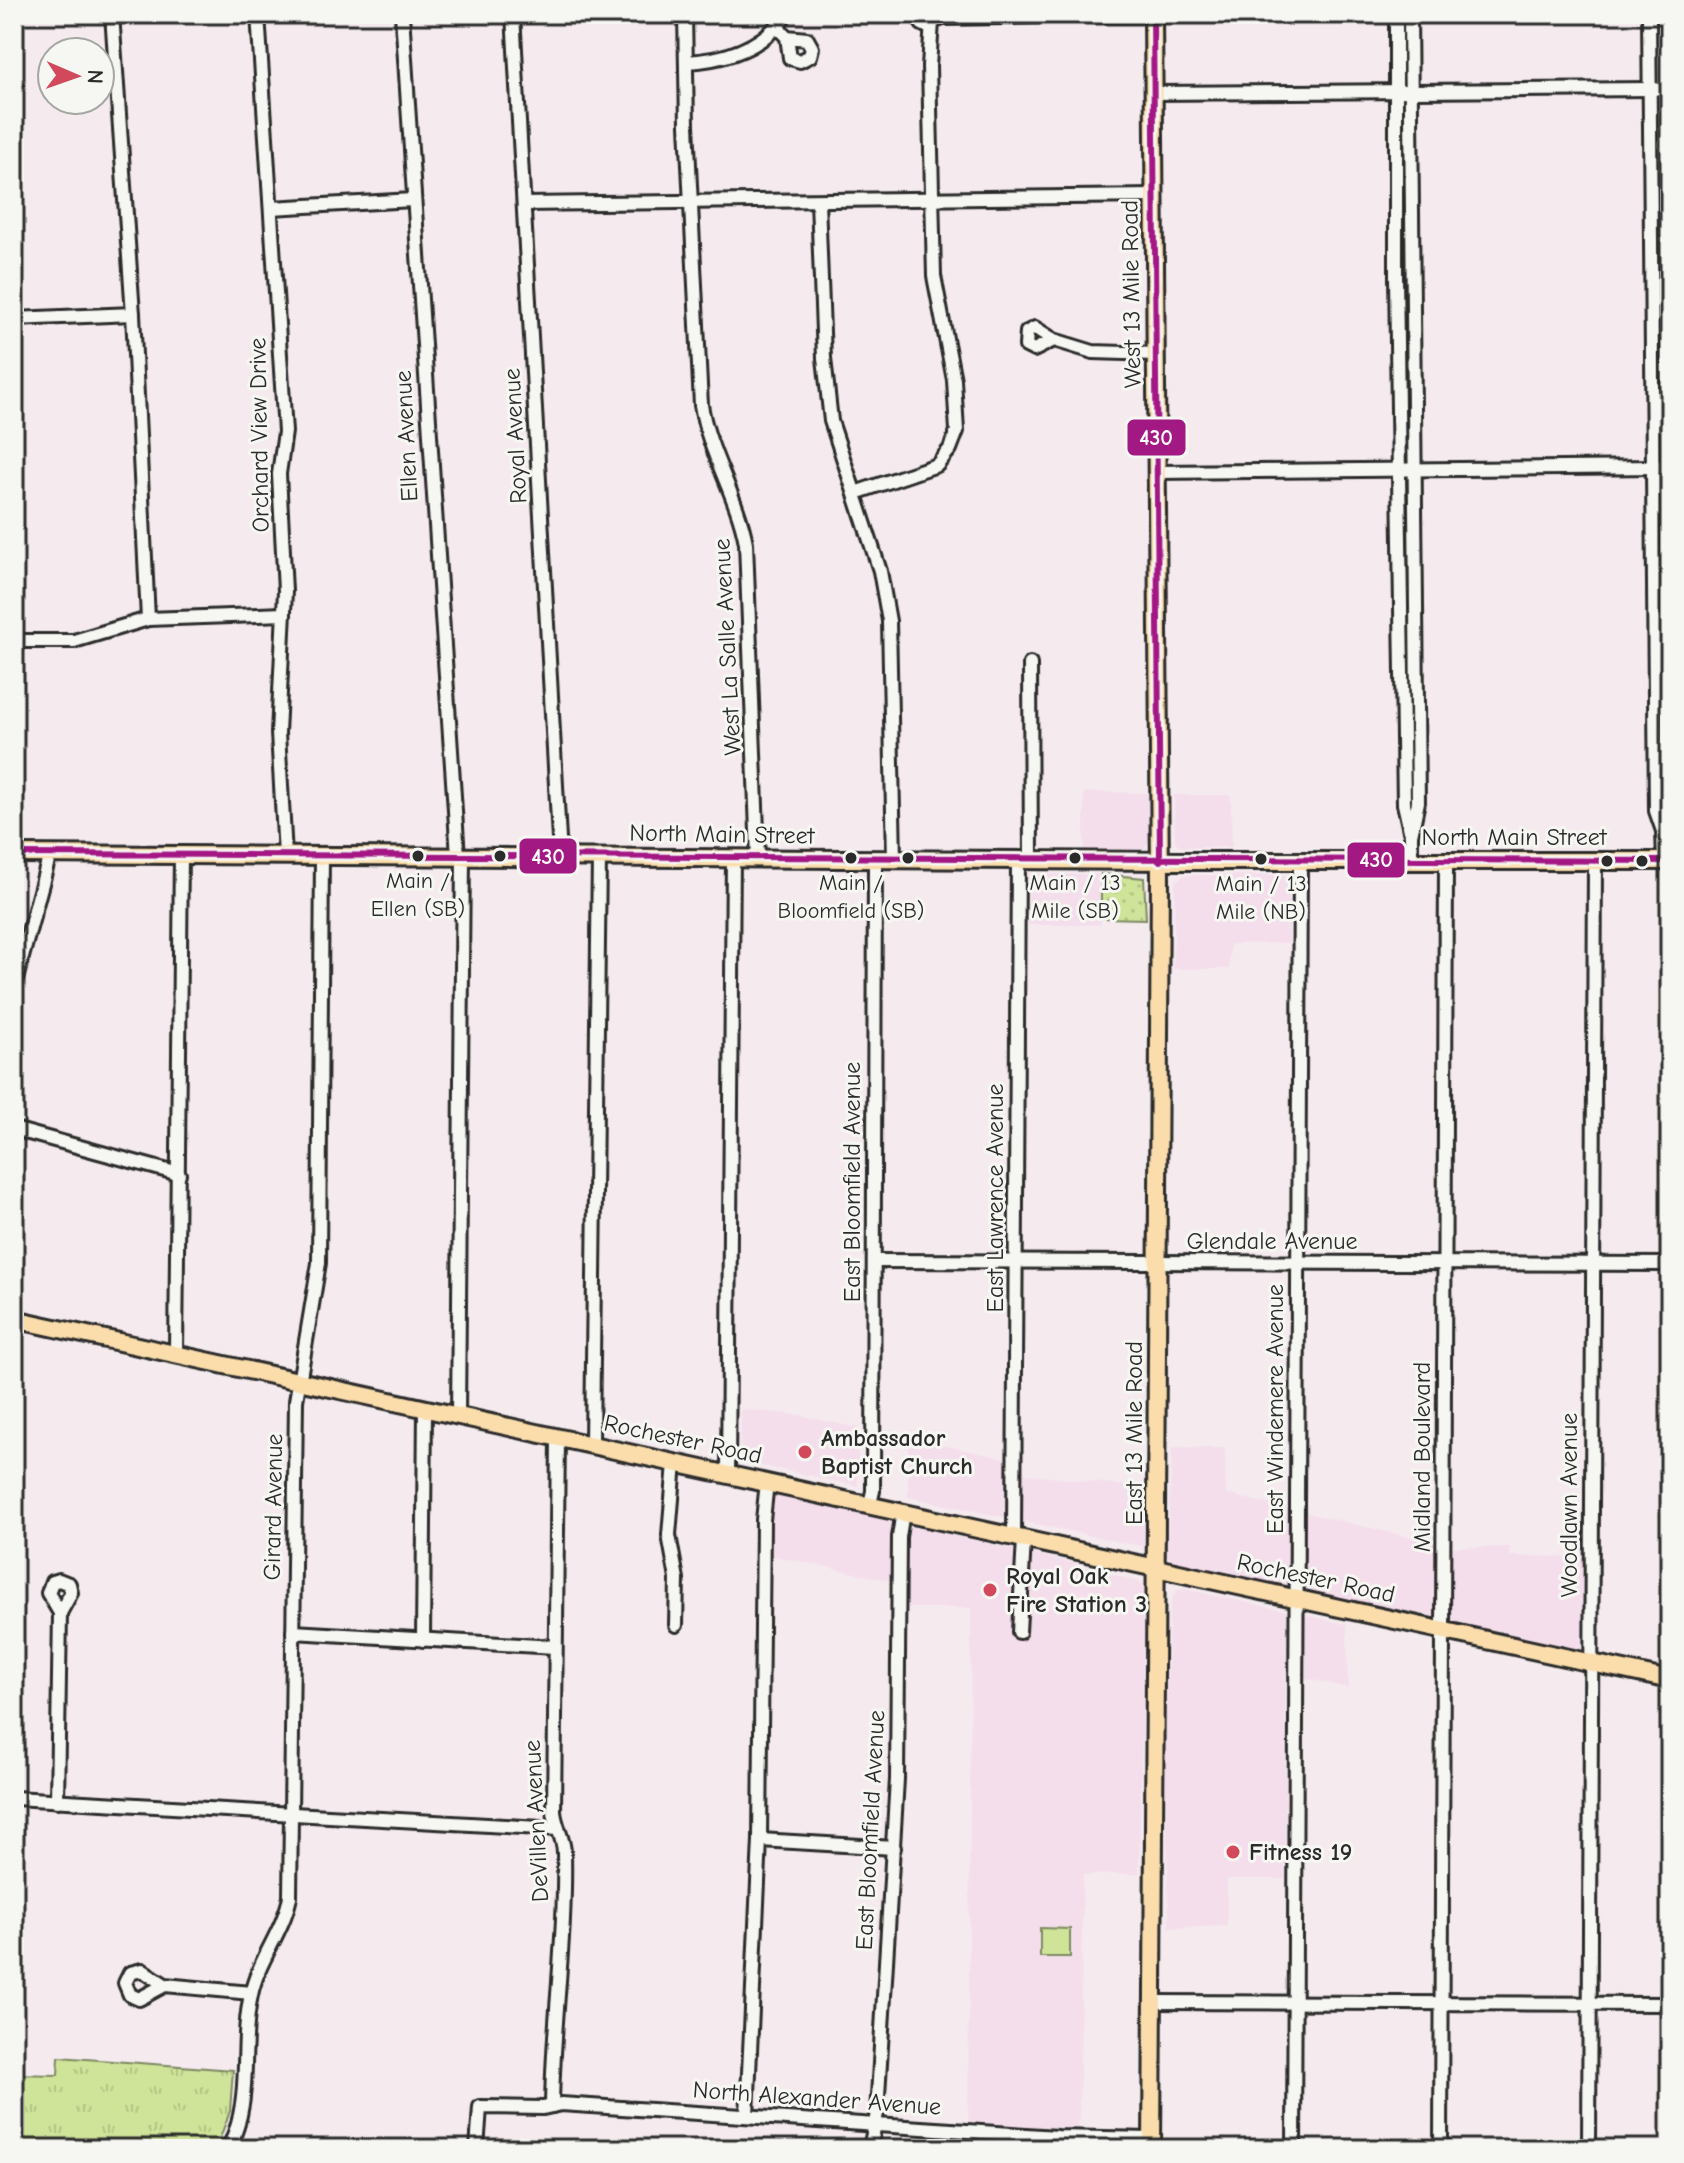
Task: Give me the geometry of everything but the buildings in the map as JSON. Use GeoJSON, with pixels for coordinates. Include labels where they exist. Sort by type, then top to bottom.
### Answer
{"type":"FeatureCollection","features":[{"type":"Feature","properties":{"kind":"main road","name":"West 13 Mile Road"},"geometry":{"type":"LineString","coordinates":[[1153,14],[1160,861]]}},
{"type":"Feature","properties":{"kind":"main road","name":"North Main Street"},"geometry":{"type":"LineString","coordinates":[[14,854],[1667,861]]}},
{"type":"Feature","properties":{"kind":"main road","name":"East 13 Mile Road"},"geometry":{"type":"LineString","coordinates":[[1152,2144],[1158,1571],[1160,861]]}},
{"type":"Feature","properties":{"kind":"main road","name":"Rochester Road"},"geometry":{"type":"LineString","coordinates":[[14,1319],[903,1511],[1158,1571],[1297,1597],[1670,1680]]}},
{"type":"Feature","properties":{"kind":"street"},"geometry":{"type":"LineString","coordinates":[[112,14],[133,314],[148,619]]}},
{"type":"Feature","properties":{"kind":"street","name":"Orchard View Drive"},"geometry":{"type":"LineString","coordinates":[[258,14],[285,432],[279,474],[284,614],[278,733],[285,855]]}},
{"type":"Feature","properties":{"kind":"street","name":"Ellen Avenue"},"geometry":{"type":"LineString","coordinates":[[402,14],[460,856],[458,1416]]}},
{"type":"Feature","properties":{"kind":"street","name":"Royal Avenue"},"geometry":{"type":"LineString","coordinates":[[513,14],[560,857]]}},
{"type":"Feature","properties":{"kind":"street","name":"West La Salle Avenue"},"geometry":{"type":"LineString","coordinates":[[685,14],[703,419],[712,449],[736,502],[746,543],[758,858]]}},
{"type":"Feature","properties":{"kind":"street"},"geometry":{"type":"LineString","coordinates":[[686,62],[740,52],[777,27],[786,14]]}},
{"type":"Feature","properties":{"kind":"street"},"geometry":{"type":"LineString","coordinates":[[918,14],[922,24],[1153,14]]}},
{"type":"Feature","properties":{"kind":"street"},"geometry":{"type":"LineString","coordinates":[[1396,14],[1401,647],[1404,804],[1411,835]]}},
{"type":"Feature","properties":{"kind":"street"},"geometry":{"type":"LineString","coordinates":[[1410,14],[1418,802],[1411,835],[1411,861]]}},
{"type":"Feature","properties":{"kind":"street"},"geometry":{"type":"LineString","coordinates":[[1649,14],[1656,811],[1663,831],[1667,861]]}},
{"type":"Feature","properties":{"kind":"street"},"geometry":{"type":"LineString","coordinates":[[1664,14],[1668,89],[1670,680]]}},
{"type":"Feature","properties":{"kind":"street"},"geometry":{"type":"LineString","coordinates":[[855,493],[931,469],[946,456],[955,438],[958,416],[954,380],[935,294],[936,21]]}},
{"type":"Feature","properties":{"kind":"street"},"geometry":{"type":"LineString","coordinates":[[777,27],[787,37]]}},
{"type":"Feature","properties":{"kind":"street"},"geometry":{"type":"LineString","coordinates":[[1154,93],[1668,89]]}},
{"type":"Feature","properties":{"kind":"street"},"geometry":{"type":"LineString","coordinates":[[524,204],[1154,196]]}},
{"type":"Feature","properties":{"kind":"street"},"geometry":{"type":"LineString","coordinates":[[271,208],[413,200]]}},
{"type":"Feature","properties":{"kind":"street"},"geometry":{"type":"LineString","coordinates":[[818,201],[826,392],[840,451],[880,571],[889,621],[894,859]]}},
{"type":"Feature","properties":{"kind":"street"},"geometry":{"type":"LineString","coordinates":[[1396,278],[1412,277]]}},
{"type":"Feature","properties":{"kind":"street"},"geometry":{"type":"LineString","coordinates":[[1651,292],[1669,292]]}},
{"type":"Feature","properties":{"kind":"street"},"geometry":{"type":"LineString","coordinates":[[14,319],[133,314]]}},
{"type":"Feature","properties":{"kind":"street"},"geometry":{"type":"LineString","coordinates":[[1054,340],[1103,354],[1156,354]]}},
{"type":"Feature","properties":{"kind":"street"},"geometry":{"type":"LineString","coordinates":[[1157,472],[1669,467]]}},
{"type":"Feature","properties":{"kind":"street"},"geometry":{"type":"LineString","coordinates":[[14,641],[74,641],[148,619],[284,614]]}},
{"type":"Feature","properties":{"kind":"street"},"geometry":{"type":"LineString","coordinates":[[1401,647],[1416,647]]}},
{"type":"Feature","properties":{"kind":"street"},"geometry":{"type":"LineString","coordinates":[[1655,648],[1670,648]]}},
{"type":"Feature","properties":{"kind":"street","name":"East Lawrence Avenue"},"geometry":{"type":"LineString","coordinates":[[1019,1632],[1017,1261],[1030,664]]}},
{"type":"Feature","properties":{"kind":"street"},"geometry":{"type":"LineString","coordinates":[[1663,831],[1670,813]]}},
{"type":"Feature","properties":{"kind":"street"},"geometry":{"type":"LineString","coordinates":[[14,987],[50,854]]}},
{"type":"Feature","properties":{"kind":"street"},"geometry":{"type":"LineString","coordinates":[[176,1354],[181,854]]}},
{"type":"Feature","properties":{"kind":"street","name":"Girard Avenue"},"geometry":{"type":"LineString","coordinates":[[228,2149],[239,2129],[245,2100],[251,1993],[286,1913],[292,1815],[296,1401],[319,1277],[322,855]]}},
{"type":"Feature","properties":{"kind":"street"},"geometry":{"type":"LineString","coordinates":[[592,1444],[599,857]]}},
{"type":"Feature","properties":{"kind":"street"},"geometry":{"type":"LineString","coordinates":[[728,1474],[733,857]]}},
{"type":"Feature","properties":{"kind":"street","name":"East Bloomfield Avenue"},"geometry":{"type":"LineString","coordinates":[[870,1504],[875,859]]}},
{"type":"Feature","properties":{"kind":"street","name":"Woodlawn Avenue"},"geometry":{"type":"LineString","coordinates":[[1589,2149],[1595,860]]}},
{"type":"Feature","properties":{"kind":"street","name":"East Windemere Avenue"},"geometry":{"type":"LineString","coordinates":[[1294,2149],[1300,861]]}},
{"type":"Feature","properties":{"kind":"street","name":"Midland Boulevard"},"geometry":{"type":"LineString","coordinates":[[1441,2149],[1446,861]]}},
{"type":"Feature","properties":{"kind":"street"},"geometry":{"type":"LineString","coordinates":[[14,1129],[179,1174]]}},
{"type":"Feature","properties":{"kind":"street","name":"Glendale Avenue"},"geometry":{"type":"LineString","coordinates":[[874,1261],[1670,1264]]}},
{"type":"Feature","properties":{"kind":"street"},"geometry":{"type":"LineString","coordinates":[[423,1640],[425,1408]]}},
{"type":"Feature","properties":{"kind":"street","name":"DeVillen Avenue"},"geometry":{"type":"LineString","coordinates":[[552,2106],[553,2034],[561,1981],[564,1851],[554,1811],[558,1437]]}},
{"type":"Feature","properties":{"kind":"street"},"geometry":{"type":"LineString","coordinates":[[675,1463],[669,1535],[677,1579],[676,1625]]}},
{"type":"Feature","properties":{"kind":"street"},"geometry":{"type":"LineString","coordinates":[[747,2115],[760,1840],[763,1520],[767,1482]]}},
{"type":"Feature","properties":{"kind":"street","name":"East Bloomfield Avenue"},"geometry":{"type":"LineString","coordinates":[[870,2149],[894,1848],[899,1537],[903,1511]]}},
{"type":"Feature","properties":{"kind":"street"},"geometry":{"type":"LineString","coordinates":[[57,1801],[60,1613]]}},
{"type":"Feature","properties":{"kind":"street"},"geometry":{"type":"LineString","coordinates":[[293,1632],[555,1647]]}},
{"type":"Feature","properties":{"kind":"street"},"geometry":{"type":"LineString","coordinates":[[14,1798],[558,1829]]}},
{"type":"Feature","properties":{"kind":"street"},"geometry":{"type":"LineString","coordinates":[[760,1840],[894,1848]]}},
{"type":"Feature","properties":{"kind":"street"},"geometry":{"type":"LineString","coordinates":[[165,1985],[251,1993]]}},
{"type":"Feature","properties":{"kind":"street"},"geometry":{"type":"LineString","coordinates":[[1152,2002],[1670,2004]]}},
{"type":"Feature","properties":{"kind":"street","name":"North Alexander Avenue"},"geometry":{"type":"LineString","coordinates":[[477,2149],[480,2107],[552,2106],[747,2115],[1152,2144]]}},
{"type":"Feature","properties":{"kind":"shaded area"},"geometry":{"type":"Polygon","coordinates":[[[1084,792],[1148,793],[1149,842],[1143,849],[1084,851],[1084,792]]]}},
{"type":"Feature","properties":{"kind":"shaded area"},"geometry":{"type":"Polygon","coordinates":[[[1174,795],[1231,795],[1232,847],[1181,847],[1175,841],[1174,795]]]}},
{"type":"Feature","properties":{"kind":"shaded area"},"geometry":{"type":"Polygon","coordinates":[[[1029,874],[1101,874],[1101,925],[1028,925],[1029,874]]]}},
{"type":"Feature","properties":{"kind":"shaded area"},"geometry":{"type":"Polygon","coordinates":[[[1184,875],[1289,875],[1289,943],[1230,944],[1229,969],[1173,969],[1175,882],[1184,875]]]}},
{"type":"Feature","properties":{"kind":"shaded area"},"geometry":{"type":"Polygon","coordinates":[[[741,1409],[799,1415],[858,1428],[858,1486],[740,1461],[741,1409]]]}},
{"type":"Feature","properties":{"kind":"shaded area"},"geometry":{"type":"Polygon","coordinates":[[[908,1438],[1005,1458],[1027,1474],[1144,1488],[1144,1547],[908,1497],[908,1438]]]}},
{"type":"Feature","properties":{"kind":"shaded area"},"geometry":{"type":"Polygon","coordinates":[[[1172,1447],[1225,1448],[1226,1494],[1452,1547],[1510,1547],[1510,1556],[1586,1557],[1585,1644],[1578,1652],[1171,1561],[1167,1554],[1172,1447]]]}},
{"type":"Feature","properties":{"kind":"shaded area"},"geometry":{"type":"Polygon","coordinates":[[[774,1495],[1077,1564],[1139,1582],[1145,1588],[1139,1874],[1083,1875],[1079,2129],[968,2123],[971,1608],[892,1608],[892,1581],[769,1555],[770,1502],[774,1495]]]}},
{"type":"Feature","properties":{"kind":"shaded area"},"geometry":{"type":"Polygon","coordinates":[[[1185,1589],[1347,1624],[1348,1688],[1286,1674],[1285,1879],[1227,1879],[1227,1926],[1169,1928],[1165,1752],[1169,1616],[1171,1600],[1177,1590],[1185,1589]]]}},
{"type":"Feature","properties":{"kind":"green space"},"geometry":{"type":"Polygon","coordinates":[[[1101,874],[1144,878],[1146,919],[1101,918],[1101,874]]]}},
{"type":"Feature","properties":{"kind":"green space"},"geometry":{"type":"Polygon","coordinates":[[[1040,1928],[1070,1929],[1070,1957],[1040,1957],[1040,1928]]]}},
{"type":"Feature","properties":{"kind":"green space"},"geometry":{"type":"Polygon","coordinates":[[[59,2057],[233,2070],[230,2111],[217,2146],[215,2149],[14,2149],[14,2074],[58,2075],[59,2057]]]}},
{"type":"Feature","properties":{"kind":"transit line","name":"430"},"geometry":{"type":"LineString","coordinates":[[1153,14],[1160,861]]}},
{"type":"Feature","properties":{"kind":"transit line","name":"430"},"geometry":{"type":"LineString","coordinates":[[14,854],[1670,861]]}},
{"type":"Feature","properties":{"kind":"place","name":"Main / Ellen (SB)"},"geometry":{"type":"Point","coordinates":[418,856]}},
{"type":"Feature","properties":{"kind":"place","name":"Main / Bloomfield (SB)"},"geometry":{"type":"Point","coordinates":[851,858]}},
{"type":"Feature","properties":{"kind":"place","name":"Main / 13 Mile (SB)"},"geometry":{"type":"Point","coordinates":[1075,858]}},
{"type":"Feature","properties":{"kind":"place","name":"Main / 13 Mile (NB)"},"geometry":{"type":"Point","coordinates":[1261,859]}},
{"type":"Feature","properties":{"kind":"place","name":"Ambassador Baptist Church"},"geometry":{"type":"Point","coordinates":[805,1452]}},
{"type":"Feature","properties":{"kind":"place","name":"Royal Oak Fire Station 3"},"geometry":{"type":"Point","coordinates":[990,1590]}},
{"type":"Feature","properties":{"kind":"place","name":"Fitness 19"},"geometry":{"type":"Point","coordinates":[1233,1852]}}]}
